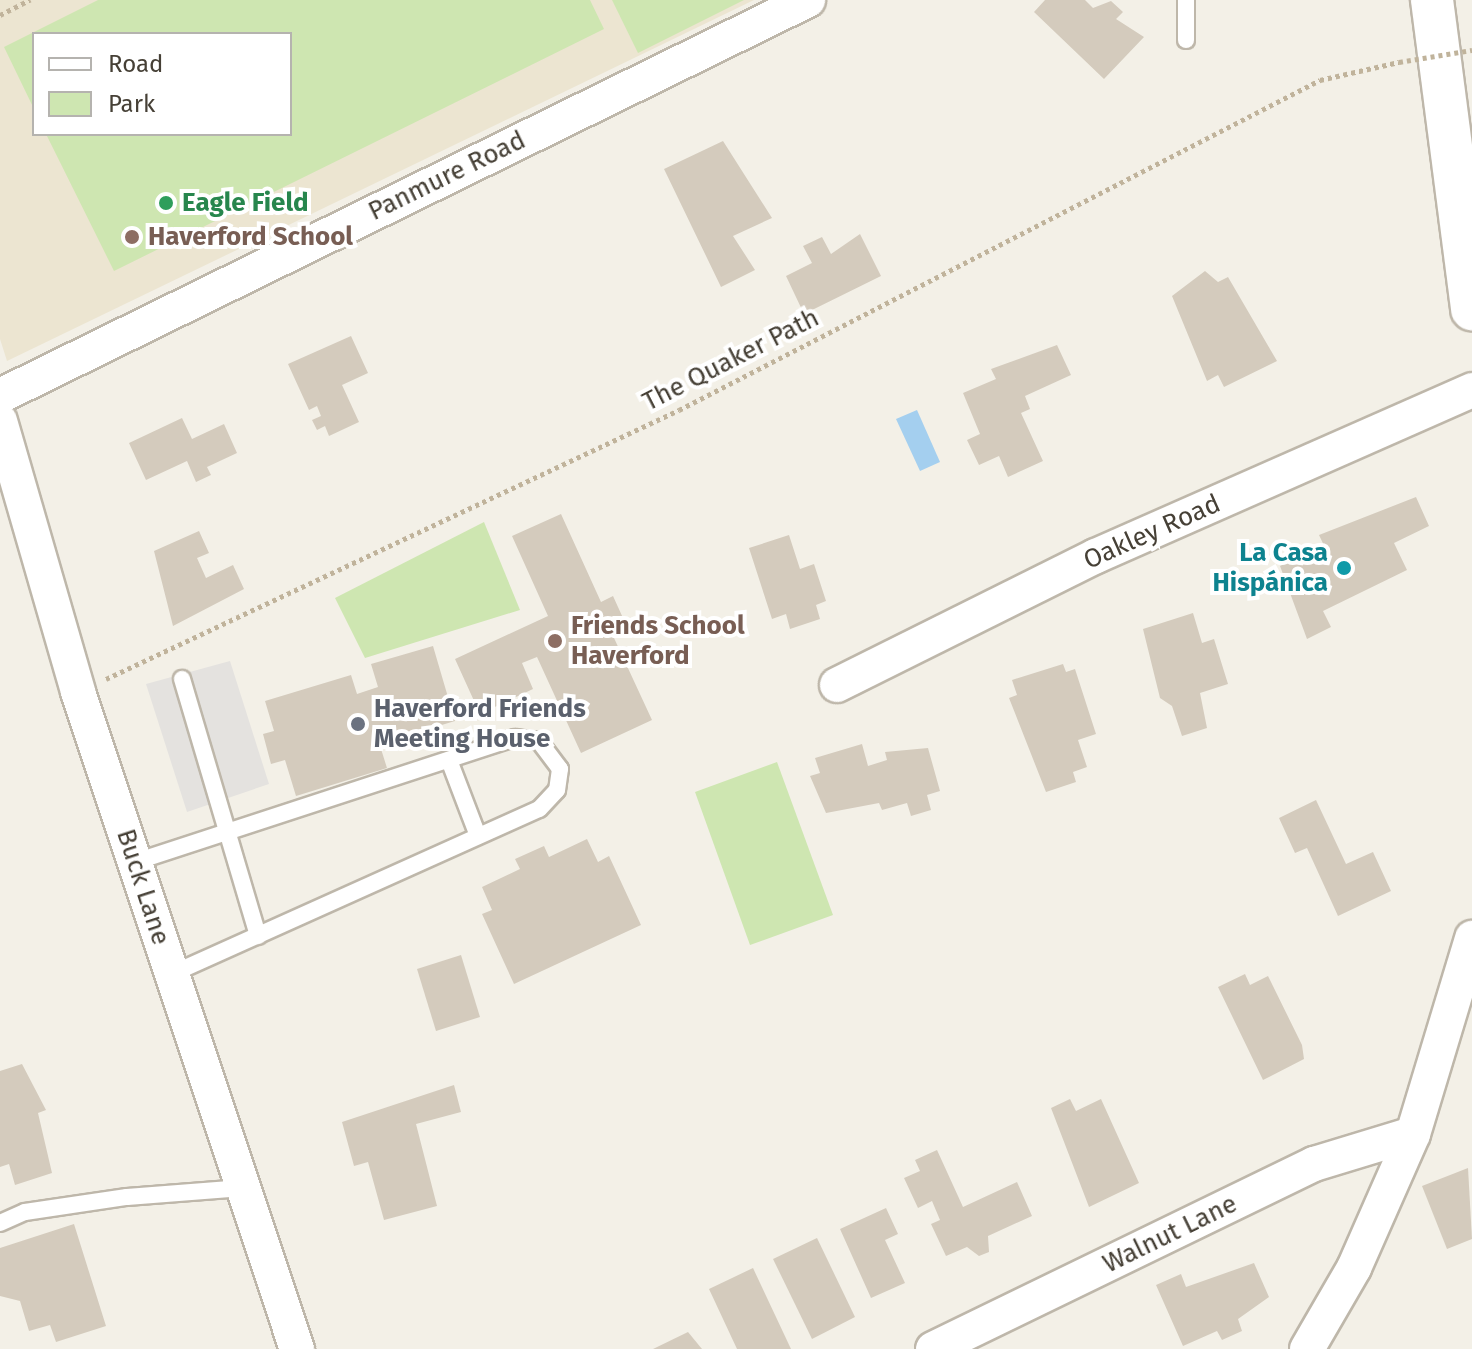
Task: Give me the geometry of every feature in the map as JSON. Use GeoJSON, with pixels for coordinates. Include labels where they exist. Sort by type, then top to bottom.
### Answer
{"type":"FeatureCollection","features":[{"type":"Feature","properties":{"kind":"street","name":"Panmure Road"},"geometry":{"type":"LineString","coordinates":[[0,396],[808,0]]}},
{"type":"Feature","properties":{"kind":"street"},"geometry":{"type":"LineString","coordinates":[[1432,0],[1472,309]]}},
{"type":"Feature","properties":{"kind":"street","name":"Oakley Road"},"geometry":{"type":"LineString","coordinates":[[837,685],[1096,556],[1472,390]]}},
{"type":"Feature","properties":{"kind":"street","name":"Buck Lane"},"geometry":{"type":"LineString","coordinates":[[0,421],[78,692],[143,860],[172,974],[297,1349]]}},
{"type":"Feature","properties":{"kind":"street"},"geometry":{"type":"LineString","coordinates":[[1307,1349],[1354,1268],[1413,1134],[1472,938]]}},
{"type":"Feature","properties":{"kind":"street","name":"Walnut Lane"},"geometry":{"type":"LineString","coordinates":[[933,1349],[1314,1164],[1413,1134]]}},
{"type":"Feature","properties":{"kind":"lane"},"geometry":{"type":"LineString","coordinates":[[1186,0],[1186,40]]}},
{"type":"Feature","properties":{"kind":"lane"},"geometry":{"type":"LineString","coordinates":[[182,679],[258,936]]}},
{"type":"Feature","properties":{"kind":"lane"},"geometry":{"type":"LineString","coordinates":[[143,860],[449,760],[527,738],[556,757],[560,781],[549,802],[172,974]]}},
{"type":"Feature","properties":{"kind":"lane"},"geometry":{"type":"LineString","coordinates":[[449,760],[478,836]]}},
{"type":"Feature","properties":{"kind":"lane"},"geometry":{"type":"LineString","coordinates":[[0,1223],[84,1204],[243,1188]]}},
{"type":"Feature","properties":{"kind":"path"},"geometry":{"type":"LineString","coordinates":[[0,15],[30,0]]}},
{"type":"Feature","properties":{"kind":"path","name":"The Quaker Path"},"geometry":{"type":"LineString","coordinates":[[78,692],[679,410],[1320,80],[1472,50]]}},
{"type":"Feature","properties":{"kind":"shaded area","name":"Haverford School"},"geometry":{"type":"Polygon","coordinates":[[[0,0],[754,0],[7,361],[0,339],[0,0]]]}},
{"type":"Feature","properties":{"kind":"shaded area"},"geometry":{"type":"Polygon","coordinates":[[[230,661],[269,784],[187,812],[146,684],[230,661]]]}},
{"type":"Feature","properties":{"kind":"green space","name":"Eagle Field"},"geometry":{"type":"Polygon","coordinates":[[[98,0],[590,0],[604,29],[114,271],[47,136],[292,136],[292,32],[34,32],[98,0]]]}},
{"type":"Feature","properties":{"kind":"green space"},"geometry":{"type":"Polygon","coordinates":[[[612,0],[744,0],[638,53],[612,0]]]}},
{"type":"Feature","properties":{"kind":"green space","name":"Eagle Field"},"geometry":{"type":"Polygon","coordinates":[[[32,33],[32,105],[4,47],[32,33]]]}},
{"type":"Feature","properties":{"kind":"green space"},"geometry":{"type":"Polygon","coordinates":[[[484,522],[520,610],[365,658],[335,598],[484,522]]]}},
{"type":"Feature","properties":{"kind":"green space"},"geometry":{"type":"Polygon","coordinates":[[[777,762],[833,915],[750,945],[695,792],[777,762]]]}},
{"type":"Feature","properties":{"kind":"water"},"geometry":{"type":"Polygon","coordinates":[[[917,410],[940,462],[920,471],[896,419],[917,410]]]}},
{"type":"Feature","properties":{"kind":"building"},"geometry":{"type":"Polygon","coordinates":[[[1045,0],[1085,0],[1093,8],[1111,1],[1123,12],[1116,19],[1144,37],[1104,79],[1034,12],[1045,0]]]}},
{"type":"Feature","properties":{"kind":"building"},"geometry":{"type":"Polygon","coordinates":[[[723,141],[772,218],[733,236],[755,270],[721,287],[664,169],[723,141]]]}},
{"type":"Feature","properties":{"kind":"building"},"geometry":{"type":"Polygon","coordinates":[[[860,234],[881,276],[804,314],[786,276],[812,263],[803,246],[822,237],[831,254],[860,234]]]}},
{"type":"Feature","properties":{"kind":"building"},"geometry":{"type":"Polygon","coordinates":[[[1205,271],[1218,282],[1228,277],[1277,361],[1224,387],[1218,375],[1207,381],[1172,296],[1205,271]]]}},
{"type":"Feature","properties":{"kind":"building"},"geometry":{"type":"Polygon","coordinates":[[[351,336],[368,373],[342,385],[359,422],[329,436],[325,426],[317,430],[312,420],[321,416],[317,406],[309,410],[288,364],[351,336]]]}},
{"type":"Feature","properties":{"kind":"building"},"geometry":{"type":"Polygon","coordinates":[[[1057,345],[1071,375],[1025,396],[1030,409],[1021,413],[1043,461],[1008,477],[999,456],[979,465],[967,440],[980,434],[963,393],[996,379],[991,369],[1057,345]]]}},
{"type":"Feature","properties":{"kind":"building"},"geometry":{"type":"Polygon","coordinates":[[[182,418],[192,439],[224,424],[237,453],[207,467],[211,475],[196,482],[187,461],[146,480],[129,443],[182,418]]]}},
{"type":"Feature","properties":{"kind":"building","name":"La Casa Hispánica"},"geometry":{"type":"Polygon","coordinates":[[[1416,497],[1429,526],[1394,543],[1407,570],[1323,611],[1331,627],[1307,639],[1280,566],[1309,552],[1314,563],[1329,556],[1319,535],[1416,497]]]}},
{"type":"Feature","properties":{"kind":"building","name":"Friends School Haverford"},"geometry":{"type":"Polygon","coordinates":[[[561,514],[601,602],[613,596],[623,618],[608,625],[652,720],[581,753],[537,657],[522,663],[533,689],[480,714],[455,659],[548,616],[512,536],[561,514]]]}},
{"type":"Feature","properties":{"kind":"building"},"geometry":{"type":"Polygon","coordinates":[[[199,531],[209,553],[197,558],[206,578],[233,565],[244,589],[173,626],[154,551],[199,531]]]}},
{"type":"Feature","properties":{"kind":"building"},"geometry":{"type":"Polygon","coordinates":[[[789,535],[800,569],[814,564],[826,601],[816,605],[820,619],[790,629],[786,614],[772,619],[749,548],[789,535]]]}},
{"type":"Feature","properties":{"kind":"building"},"geometry":{"type":"Polygon","coordinates":[[[1193,613],[1202,643],[1214,639],[1228,684],[1200,693],[1207,728],[1182,736],[1172,706],[1160,698],[1143,629],[1193,613]]]}},
{"type":"Feature","properties":{"kind":"building","name":"Haverford Friends Meeting House"},"geometry":{"type":"Polygon","coordinates":[[[433,646],[455,721],[398,738],[394,728],[376,733],[387,768],[296,796],[285,760],[271,764],[263,734],[274,731],[265,701],[351,675],[357,694],[378,687],[371,664],[433,646]]]}},
{"type":"Feature","properties":{"kind":"building"},"geometry":{"type":"Polygon","coordinates":[[[1063,664],[1066,672],[1075,669],[1096,734],[1078,740],[1087,767],[1073,772],[1076,782],[1046,792],[1009,698],[1017,695],[1012,680],[1063,664]]]}},
{"type":"Feature","properties":{"kind":"building"},"geometry":{"type":"Polygon","coordinates":[[[862,744],[868,766],[887,760],[885,752],[928,748],[940,791],[927,795],[931,810],[911,816],[907,803],[882,810],[879,803],[826,813],[810,776],[820,773],[815,758],[862,744]]]}},
{"type":"Feature","properties":{"kind":"building"},"geometry":{"type":"Polygon","coordinates":[[[1316,800],[1346,864],[1373,852],[1391,891],[1338,916],[1307,848],[1295,853],[1279,818],[1316,800]]]}},
{"type":"Feature","properties":{"kind":"building"},"geometry":{"type":"Polygon","coordinates":[[[587,839],[598,862],[609,856],[641,925],[514,984],[482,914],[492,910],[482,887],[520,869],[515,859],[544,846],[549,857],[587,839]]]}},
{"type":"Feature","properties":{"kind":"building"},"geometry":{"type":"Polygon","coordinates":[[[461,955],[480,1017],[436,1031],[417,969],[461,955]]]}},
{"type":"Feature","properties":{"kind":"building"},"geometry":{"type":"Polygon","coordinates":[[[1245,974],[1250,985],[1268,976],[1302,1045],[1304,1059],[1263,1080],[1218,987],[1245,974]]]}},
{"type":"Feature","properties":{"kind":"building"},"geometry":{"type":"Polygon","coordinates":[[[22,1064],[46,1110],[38,1113],[52,1173],[15,1185],[9,1164],[0,1167],[0,1071],[22,1064]]]}},
{"type":"Feature","properties":{"kind":"building"},"geometry":{"type":"Polygon","coordinates":[[[454,1085],[461,1112],[416,1124],[437,1206],[384,1220],[368,1162],[354,1166],[342,1122],[454,1085]]]}},
{"type":"Feature","properties":{"kind":"building"},"geometry":{"type":"Polygon","coordinates":[[[1070,1099],[1076,1111],[1101,1099],[1139,1183],[1089,1207],[1051,1108],[1070,1099]]]}},
{"type":"Feature","properties":{"kind":"building"},"geometry":{"type":"Polygon","coordinates":[[[937,1150],[963,1207],[1017,1182],[1032,1216],[988,1236],[989,1252],[979,1256],[967,1247],[946,1256],[931,1224],[940,1220],[932,1201],[918,1208],[904,1178],[920,1171],[915,1160],[937,1150]]]}},
{"type":"Feature","properties":{"kind":"building"},"geometry":{"type":"Polygon","coordinates":[[[1468,1168],[1472,1239],[1447,1249],[1422,1186],[1468,1168]]]}},
{"type":"Feature","properties":{"kind":"building"},"geometry":{"type":"Polygon","coordinates":[[[886,1208],[898,1234],[885,1240],[905,1283],[871,1298],[840,1229],[886,1208]]]}},
{"type":"Feature","properties":{"kind":"building"},"geometry":{"type":"Polygon","coordinates":[[[74,1224],[106,1326],[56,1342],[50,1325],[29,1331],[20,1301],[0,1296],[0,1248],[74,1224]]]}},
{"type":"Feature","properties":{"kind":"building"},"geometry":{"type":"Polygon","coordinates":[[[817,1238],[855,1317],[812,1339],[773,1259],[817,1238]]]}},
{"type":"Feature","properties":{"kind":"building"},"geometry":{"type":"Polygon","coordinates":[[[1254,1263],[1269,1297],[1238,1319],[1242,1331],[1222,1340],[1217,1331],[1183,1346],[1156,1285],[1181,1274],[1186,1287],[1254,1263]]]}},
{"type":"Feature","properties":{"kind":"building"},"geometry":{"type":"Polygon","coordinates":[[[753,1268],[791,1349],[737,1349],[709,1289],[753,1268]]]}},
{"type":"Feature","properties":{"kind":"building"},"geometry":{"type":"Polygon","coordinates":[[[688,1332],[702,1349],[653,1349],[688,1332]]]}},
{"type":"Feature","properties":{"kind":"place","name":"Eagle Field"},"geometry":{"type":"Point","coordinates":[166,203]}},
{"type":"Feature","properties":{"kind":"place","name":"Haverford School"},"geometry":{"type":"Point","coordinates":[132,237]}},
{"type":"Feature","properties":{"kind":"place","name":"La Casa Hispánica"},"geometry":{"type":"Point","coordinates":[1344,568]}},
{"type":"Feature","properties":{"kind":"place","name":"Friends School Haverford"},"geometry":{"type":"Point","coordinates":[555,641]}},
{"type":"Feature","properties":{"kind":"place","name":"Haverford Friends Meeting House"},"geometry":{"type":"Point","coordinates":[358,724]}}]}
